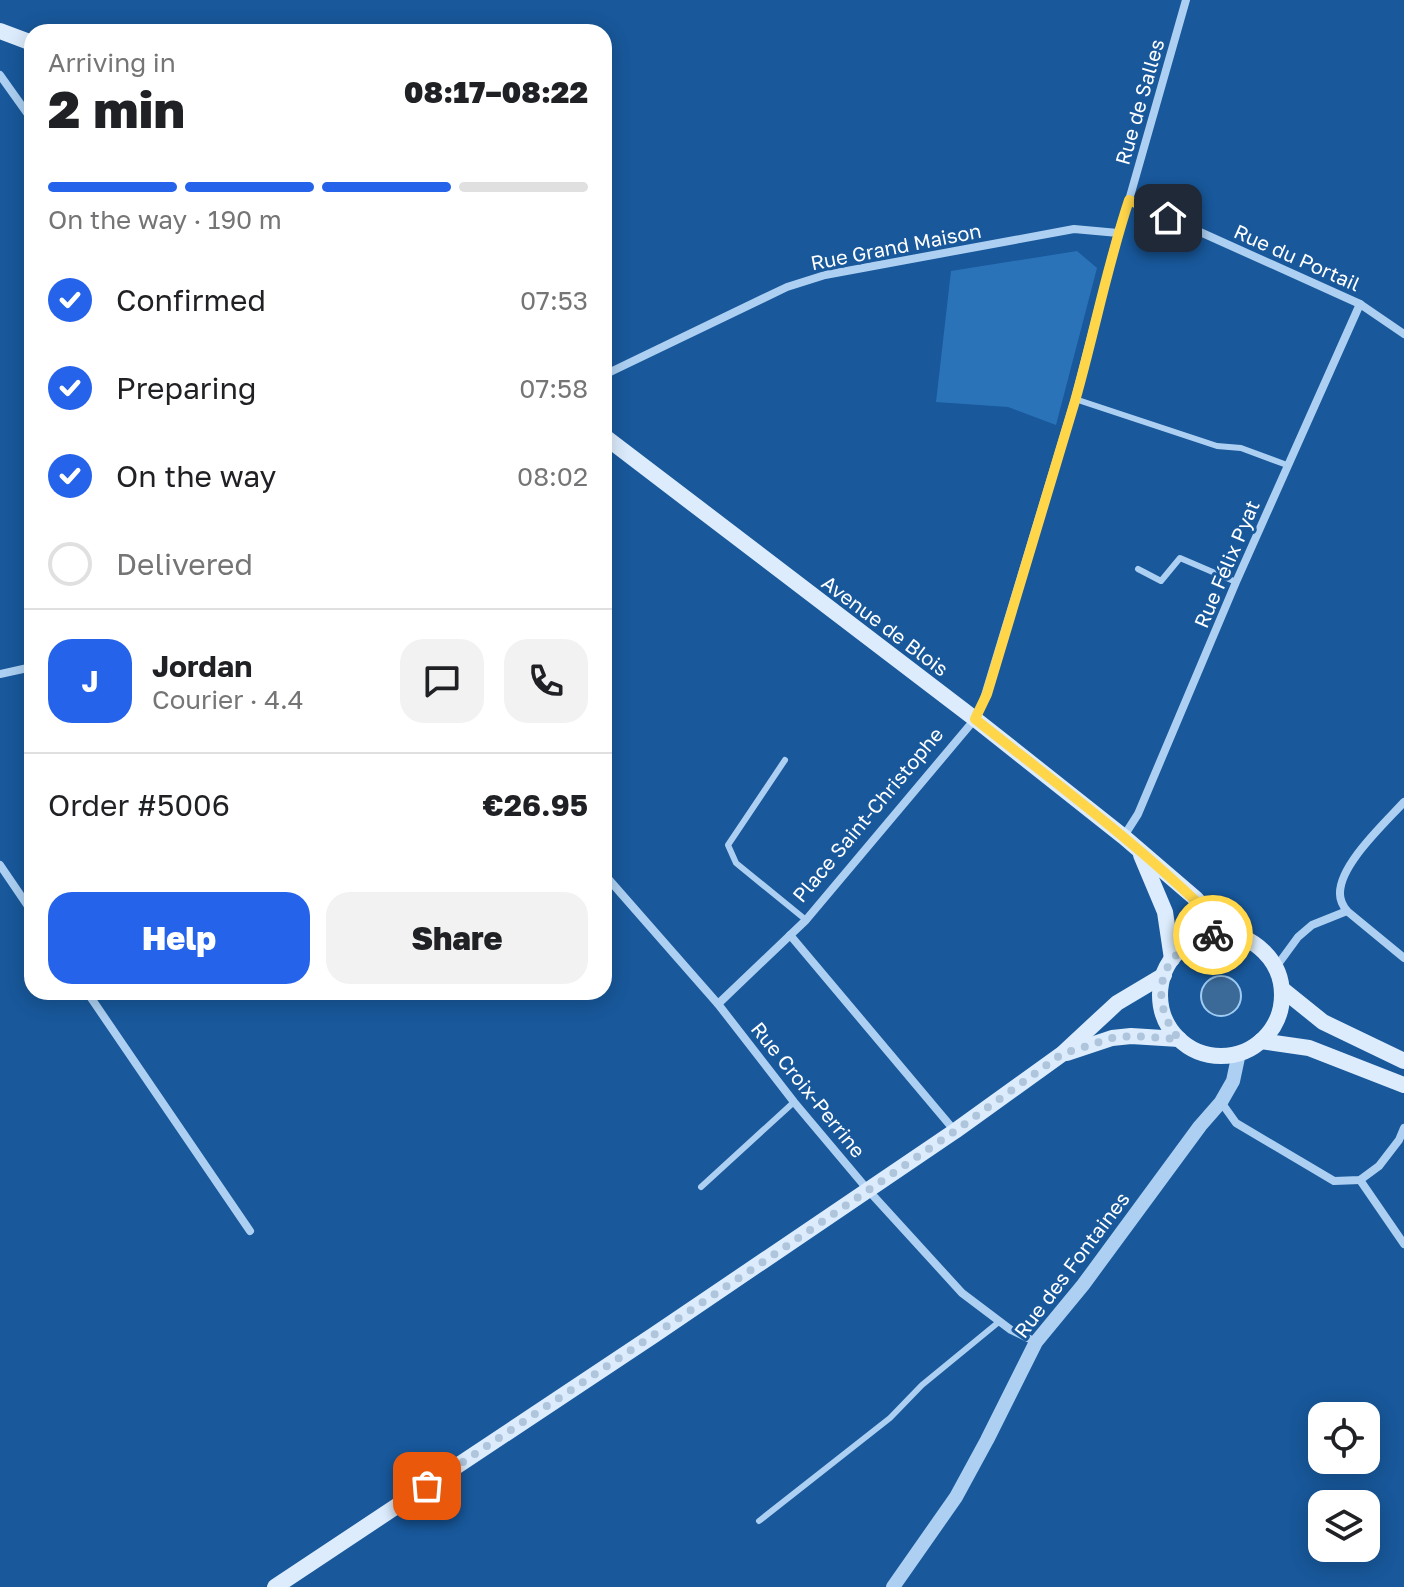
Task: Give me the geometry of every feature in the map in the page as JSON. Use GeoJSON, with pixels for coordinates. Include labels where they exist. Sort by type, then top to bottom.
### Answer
{"type":"FeatureCollection","features":[{"type":"Feature","properties":{"kind":"main road"},"geometry":{"type":"LineString","coordinates":[[0,31],[24,40]]}},
{"type":"Feature","properties":{"kind":"main road","name":"Avenue de Blois"},"geometry":{"type":"LineString","coordinates":[[612,442],[975,719],[1124,837],[1195,898],[1229,934]]}},
{"type":"Feature","properties":{"kind":"main road","name":"Avenue de Blois"},"geometry":{"type":"LineString","coordinates":[[1139,850],[1165,912],[1172,959]]}},
{"type":"Feature","properties":{"kind":"main road"},"geometry":{"type":"LineString","coordinates":[[1229,934],[1243,938],[1267,954],[1276,967],[1282,989],[1281,1008],[1273,1026],[1261,1041],[1239,1053],[1223,1056],[1192,1048],[1179,1039],[1162,1010],[1161,993],[1164,975],[1172,959],[1183,948],[1197,939],[1229,934]]}},
{"type":"Feature","properties":{"kind":"main road"},"geometry":{"type":"LineString","coordinates":[[275,1587],[955,1131],[1062,1054],[1117,1003],[1164,975]]}},
{"type":"Feature","properties":{"kind":"main road"},"geometry":{"type":"LineString","coordinates":[[1282,989],[1323,1022],[1404,1061]]}},
{"type":"Feature","properties":{"kind":"main road"},"geometry":{"type":"LineString","coordinates":[[1062,1054],[1112,1038],[1179,1039]]}},
{"type":"Feature","properties":{"kind":"main road"},"geometry":{"type":"LineString","coordinates":[[1261,1041],[1309,1048],[1404,1085]]}},
{"type":"Feature","properties":{"kind":"street","name":"Rue de Salles"},"geometry":{"type":"LineString","coordinates":[[975,719],[987,694],[1075,399],[1118,233],[1186,0]]}},
{"type":"Feature","properties":{"kind":"street"},"geometry":{"type":"LineString","coordinates":[[0,75],[24,109]]}},
{"type":"Feature","properties":{"kind":"street","name":"Rue du Portail"},"geometry":{"type":"LineString","coordinates":[[1129,200],[1360,304],[1404,334]]}},
{"type":"Feature","properties":{"kind":"street","name":"Rue Grand Maison"},"geometry":{"type":"LineString","coordinates":[[612,371],[787,287],[825,275],[1074,229],[1118,233]]}},
{"type":"Feature","properties":{"kind":"street","name":"Rue Félix Pyat"},"geometry":{"type":"LineString","coordinates":[[1124,837],[1138,814],[1236,582],[1360,304]]}},
{"type":"Feature","properties":{"kind":"street"},"geometry":{"type":"LineString","coordinates":[[0,674],[24,669]]}},
{"type":"Feature","properties":{"kind":"street","name":"Place Saint-Christophe"},"geometry":{"type":"LineString","coordinates":[[718,1004],[806,920],[975,719]]}},
{"type":"Feature","properties":{"kind":"street"},"geometry":{"type":"LineString","coordinates":[[1404,802],[1351,861],[1339,892],[1347,911],[1404,958]]}},
{"type":"Feature","properties":{"kind":"street"},"geometry":{"type":"LineString","coordinates":[[0,865],[24,900]]}},
{"type":"Feature","properties":{"kind":"street","name":"Rue Croix-Perrine"},"geometry":{"type":"LineString","coordinates":[[612,883],[718,1004],[868,1190],[962,1293],[1011,1330],[1036,1342]]}},
{"type":"Feature","properties":{"kind":"street"},"geometry":{"type":"LineString","coordinates":[[1276,967],[1298,937],[1312,925],[1347,911]]}},
{"type":"Feature","properties":{"kind":"street"},"geometry":{"type":"LineString","coordinates":[[790,935],[955,1131]]}},
{"type":"Feature","properties":{"kind":"street"},"geometry":{"type":"LineString","coordinates":[[92,1000],[250,1231]]}},
{"type":"Feature","properties":{"kind":"street","name":"Rue des Fontaines"},"geometry":{"type":"LineString","coordinates":[[893,1587],[956,1497],[1036,1342],[1083,1285],[1221,1102],[1233,1081],[1239,1053]]}},
{"type":"Feature","properties":{"kind":"street"},"geometry":{"type":"LineString","coordinates":[[1221,1102],[1236,1123],[1334,1181],[1360,1180],[1379,1166],[1399,1140],[1404,1128]]}},
{"type":"Feature","properties":{"kind":"street"},"geometry":{"type":"LineString","coordinates":[[1360,1180],[1404,1244]]}},
{"type":"Feature","properties":{"kind":"lane"},"geometry":{"type":"LineString","coordinates":[[1075,399],[1217,446],[1241,448],[1287,465]]}},
{"type":"Feature","properties":{"kind":"lane"},"geometry":{"type":"LineString","coordinates":[[1138,569],[1161,581],[1180,558],[1236,582]]}},
{"type":"Feature","properties":{"kind":"lane"},"geometry":{"type":"LineString","coordinates":[[785,760],[728,845],[736,863],[806,920]]}},
{"type":"Feature","properties":{"kind":"lane"},"geometry":{"type":"LineString","coordinates":[[701,1187],[794,1102]]}},
{"type":"Feature","properties":{"kind":"lane"},"geometry":{"type":"LineString","coordinates":[[759,1521],[890,1418],[922,1385],[1000,1321]]}},
{"type":"Feature","properties":{"kind":"shaded area"},"geometry":{"type":"Polygon","coordinates":[[[1077,251],[1097,268],[1056,425],[1008,407],[936,402],[951,271],[1077,251]]]}},
{"type":"Feature","properties":{"kind":"shaded area"},"geometry":{"type":"Polygon","coordinates":[[[1221,976],[1235,982],[1241,996],[1235,1010],[1221,1016],[1207,1010],[1201,996],[1207,982],[1221,976]]]}},
{"type":"Feature","properties":{"kind":"way so far"},"geometry":{"type":"LineString","coordinates":[[427,1486],[766,1260],[1062,1054],[1112,1038],[1179,1039],[1162,1010],[1164,975],[1172,959],[1183,948],[1197,939],[1213,935]]}},
{"type":"Feature","properties":{"kind":"route"},"geometry":{"type":"LineString","coordinates":[[1168,218],[1129,200],[1058,458],[987,694],[975,719],[1124,837],[1195,898],[1229,934],[1213,935]]}}]}
